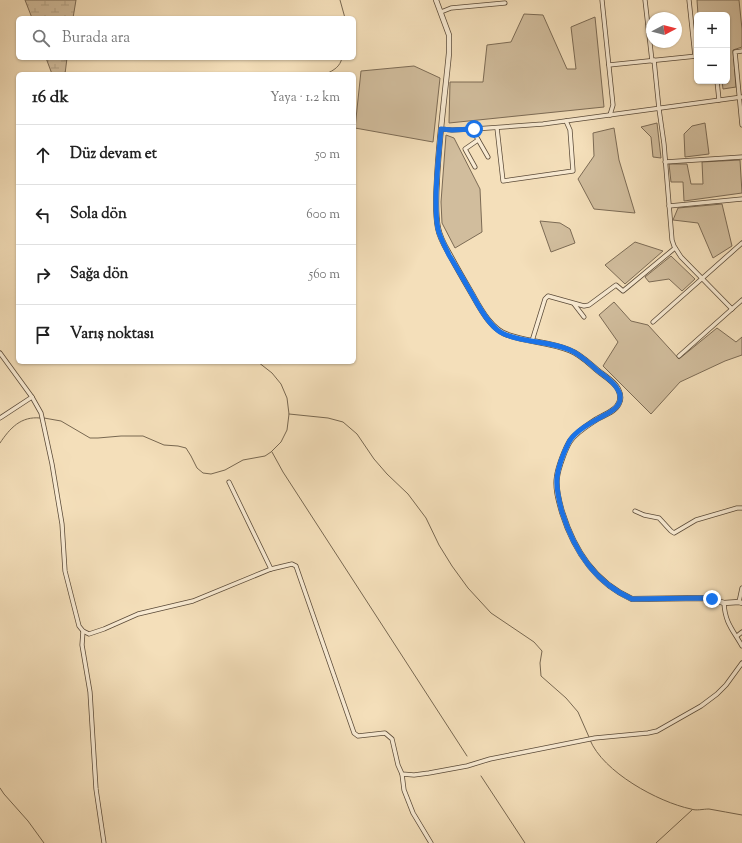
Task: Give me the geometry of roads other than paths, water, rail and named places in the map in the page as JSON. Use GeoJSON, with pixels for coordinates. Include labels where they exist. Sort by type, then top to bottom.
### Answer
{"type":"FeatureCollection","features":[{"type":"Feature","properties":{"kind":"street"},"geometry":{"type":"LineString","coordinates":[[436,0],[449,35],[449,53],[441,129],[436,210],[438,229],[442,241],[476,301],[491,324],[502,333],[553,345],[578,354],[612,382],[618,389],[620,396],[619,403],[614,410],[575,435],[570,442],[560,465],[557,477],[560,504],[567,527],[577,548],[591,569],[610,586],[632,599],[704,598],[724,603],[741,602],[742,588]]}},
{"type":"Feature","properties":{"kind":"street"},"geometry":{"type":"LineString","coordinates":[[602,0],[613,105],[610,115]]}},
{"type":"Feature","properties":{"kind":"street"},"geometry":{"type":"LineString","coordinates":[[645,0],[665,162],[672,240],[681,257],[732,309]]}},
{"type":"Feature","properties":{"kind":"street"},"geometry":{"type":"LineString","coordinates":[[689,0],[695,48]]}},
{"type":"Feature","properties":{"kind":"street"},"geometry":{"type":"LineString","coordinates":[[441,12],[451,8],[505,3]]}},
{"type":"Feature","properties":{"kind":"street"},"geometry":{"type":"LineString","coordinates":[[742,51],[735,52],[741,98],[742,125]]}},
{"type":"Feature","properties":{"kind":"street"},"geometry":{"type":"LineString","coordinates":[[609,65],[694,56]]}},
{"type":"Feature","properties":{"kind":"street"},"geometry":{"type":"LineString","coordinates":[[717,84],[719,100]]}},
{"type":"Feature","properties":{"kind":"street"},"geometry":{"type":"LineString","coordinates":[[441,129],[497,128],[566,121],[741,98]]}},
{"type":"Feature","properties":{"kind":"street"},"geometry":{"type":"LineString","coordinates":[[497,128],[503,181],[573,171],[570,130],[566,121]]}},
{"type":"Feature","properties":{"kind":"street"},"geometry":{"type":"LineString","coordinates":[[472,129],[488,157]]}},
{"type":"Feature","properties":{"kind":"street"},"geometry":{"type":"LineString","coordinates":[[475,167],[465,149],[478,140]]}},
{"type":"Feature","properties":{"kind":"street"},"geometry":{"type":"LineString","coordinates":[[665,162],[742,157]]}},
{"type":"Feature","properties":{"kind":"street"},"geometry":{"type":"LineString","coordinates":[[669,206],[742,199]]}},
{"type":"Feature","properties":{"kind":"street"},"geometry":{"type":"LineString","coordinates":[[653,322],[742,243]]}},
{"type":"Feature","properties":{"kind":"street"},"geometry":{"type":"LineString","coordinates":[[532,341],[545,299],[548,296],[584,306],[589,305],[616,285],[623,291],[675,248]]}},
{"type":"Feature","properties":{"kind":"street"},"geometry":{"type":"LineString","coordinates":[[680,356],[742,300]]}},
{"type":"Feature","properties":{"kind":"street"},"geometry":{"type":"LineString","coordinates":[[573,303],[584,317]]}},
{"type":"Feature","properties":{"kind":"street"},"geometry":{"type":"LineString","coordinates":[[0,353],[32,397],[41,413],[52,464],[62,524],[65,571],[79,626],[83,631],[89,634],[104,630],[138,614],[193,601],[271,569],[292,564],[296,566],[354,733],[358,736],[385,733],[392,739],[398,765],[402,774],[404,790],[413,813],[431,843]]}},
{"type":"Feature","properties":{"kind":"street"},"geometry":{"type":"LineString","coordinates":[[0,418],[32,397]]}},
{"type":"Feature","properties":{"kind":"street"},"geometry":{"type":"LineString","coordinates":[[229,482],[271,569]]}},
{"type":"Feature","properties":{"kind":"street"},"geometry":{"type":"LineString","coordinates":[[635,510],[644,515],[659,518],[674,533],[696,520],[737,508],[742,508]]}},
{"type":"Feature","properties":{"kind":"street"},"geometry":{"type":"LineString","coordinates":[[724,603],[727,622],[742,646]]}},
{"type":"Feature","properties":{"kind":"street"},"geometry":{"type":"LineString","coordinates":[[83,631],[82,645],[90,692],[96,789],[104,843]]}},
{"type":"Feature","properties":{"kind":"street"},"geometry":{"type":"LineString","coordinates":[[736,636],[742,632]]}},
{"type":"Feature","properties":{"kind":"street"},"geometry":{"type":"LineString","coordinates":[[402,774],[414,775],[467,766],[490,759],[595,738],[657,731],[701,706],[717,694],[726,685],[742,663]]}},
{"type":"Feature","properties":{"kind":"waterway"},"geometry":{"type":"LineString","coordinates":[[340,0],[344,16]]}},
{"type":"Feature","properties":{"kind":"waterway"},"geometry":{"type":"LineString","coordinates":[[330,72],[338,66],[341,60]]}},
{"type":"Feature","properties":{"kind":"waterway"},"geometry":{"type":"LineString","coordinates":[[44,418],[61,421],[90,438],[143,436],[164,445],[186,448],[197,468],[203,473],[211,474],[225,470],[243,460],[265,456],[281,442],[287,430],[289,414],[287,398],[281,384],[272,373],[261,364]]}},
{"type":"Feature","properties":{"kind":"waterway"},"geometry":{"type":"LineString","coordinates":[[289,414],[328,418],[343,422],[357,434],[374,459],[408,494],[426,518],[439,545],[468,588],[491,613],[534,642],[542,651],[540,663],[541,676],[566,698],[578,712],[589,737]]}},
{"type":"Feature","properties":{"kind":"waterway"},"geometry":{"type":"LineString","coordinates":[[0,443],[8,432],[17,424],[27,419],[40,418]]}},
{"type":"Feature","properties":{"kind":"waterway"},"geometry":{"type":"LineString","coordinates":[[272,452],[283,472],[467,756]]}},
{"type":"Feature","properties":{"kind":"waterway"},"geometry":{"type":"LineString","coordinates":[[590,740],[597,752],[619,774],[648,793],[663,800],[693,810],[709,809],[742,815]]}},
{"type":"Feature","properties":{"kind":"waterway"},"geometry":{"type":"LineString","coordinates":[[481,776],[525,843]]}},
{"type":"Feature","properties":{"kind":"waterway"},"geometry":{"type":"LineString","coordinates":[[0,788],[28,821],[44,843]]}},
{"type":"Feature","properties":{"kind":"waterway"},"geometry":{"type":"LineString","coordinates":[[656,843],[692,810]]}}]}
